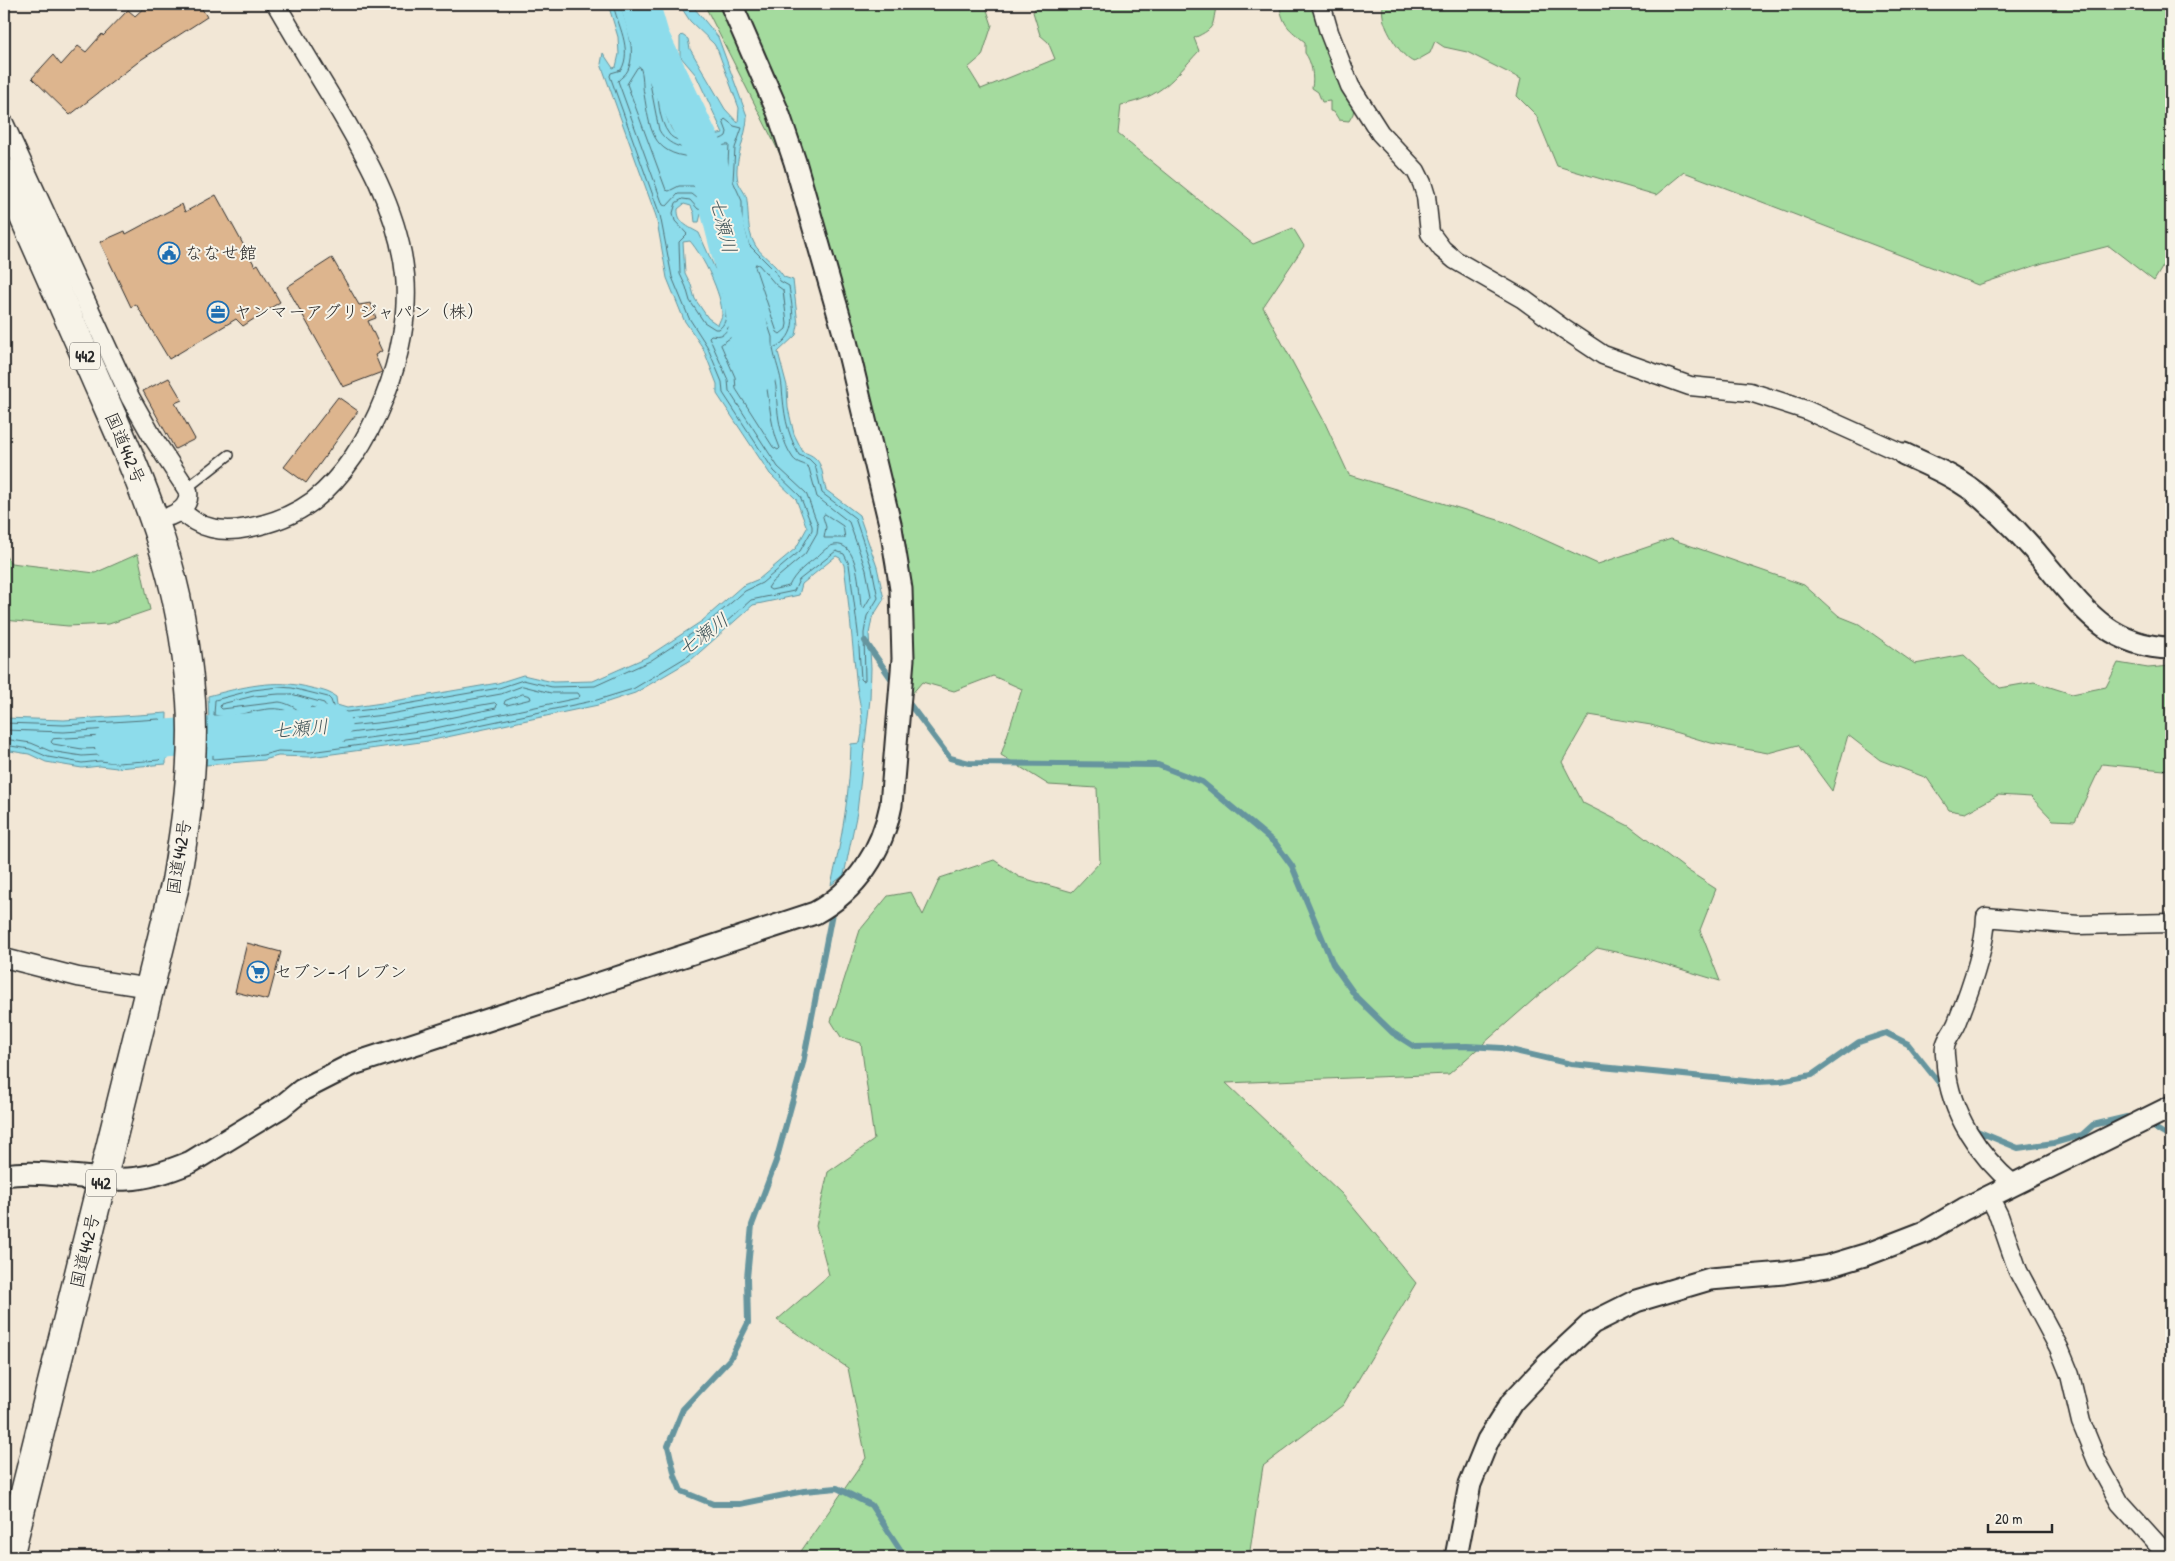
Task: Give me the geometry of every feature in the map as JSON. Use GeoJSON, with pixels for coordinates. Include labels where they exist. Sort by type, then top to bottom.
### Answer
{"type":"FeatureCollection","features":[{"type":"Feature","properties":{"kind":"highway","name":"国道442号"},"geometry":{"type":"LineString","coordinates":[[4,172],[129,456],[158,532],[178,604],[188,673],[191,730],[186,808],[176,881],[9,1557]]}},
{"type":"Feature","properties":{"kind":"street"},"geometry":{"type":"LineString","coordinates":[[180,510],[190,519],[204,526],[221,530],[240,529],[275,520],[312,502],[340,473],[374,421],[390,381],[403,339],[407,299],[405,274],[402,251],[390,210],[371,168],[346,122],[276,4]]}},
{"type":"Feature","properties":{"kind":"street"},"geometry":{"type":"LineString","coordinates":[[4,1176],[18,1173],[128,1179],[176,1169],[191,1162],[282,1107],[302,1090],[353,1064],[804,918],[825,908],[844,893],[860,875],[876,852],[887,824],[891,805],[903,659],[901,589],[891,528],[844,332],[795,162],[778,112],[732,4]]}},
{"type":"Feature","properties":{"kind":"street"},"geometry":{"type":"LineString","coordinates":[[1321,4],[1329,32],[1350,86],[1380,133],[1416,172],[1426,196],[1430,233],[1442,249],[1455,260],[1524,299],[1603,355],[1690,386],[1750,392],[1806,410],[1942,471],[1966,485],[2010,523],[2082,607],[2111,633],[2141,644],[2171,648]]}},
{"type":"Feature","properties":{"kind":"street"},"geometry":{"type":"LineString","coordinates":[[4,123],[130,397],[152,436],[187,488],[188,501],[158,532]]}},
{"type":"Feature","properties":{"kind":"street"},"geometry":{"type":"LineString","coordinates":[[2014,1185],[1999,1172],[1976,1144],[1961,1118],[1948,1086],[1945,1046],[1956,1025],[1985,937],[1986,917],[2078,925],[2171,923]]}},
{"type":"Feature","properties":{"kind":"street"},"geometry":{"type":"LineString","coordinates":[[4,958],[78,976],[150,988]]}},
{"type":"Feature","properties":{"kind":"street"},"geometry":{"type":"LineString","coordinates":[[1456,1557],[1470,1484],[1488,1440],[1512,1402],[1546,1364],[1592,1323],[1636,1301],[1710,1279],[1784,1273],[1828,1266],[1868,1254],[1925,1232],[2014,1185],[2171,1107]]}},
{"type":"Feature","properties":{"kind":"street"},"geometry":{"type":"LineString","coordinates":[[1990,1198],[1999,1216],[2018,1271],[2067,1366],[2080,1422],[2097,1461],[2120,1503],[2170,1557]]}},
{"type":"Feature","properties":{"kind":"lane"},"geometry":{"type":"LineString","coordinates":[[187,488],[229,455]]}},
{"type":"Feature","properties":{"kind":"green space"},"geometry":{"type":"Polygon","coordinates":[[[704,4],[985,4],[992,25],[982,56],[968,68],[981,89],[1055,59],[1048,42],[1040,35],[1033,12],[1038,4],[1217,4],[1210,28],[1194,38],[1199,51],[1181,71],[1157,92],[1135,102],[1121,105],[1118,134],[1253,244],[1293,228],[1304,246],[1263,307],[1324,421],[1349,475],[1505,522],[1598,564],[1671,539],[1804,585],[1839,616],[1859,624],[1915,664],[1964,655],[2000,688],[2034,682],[2072,694],[2106,687],[2118,663],[2148,668],[2171,666],[2171,767],[2164,770],[2102,764],[2075,821],[2053,820],[2031,797],[1998,795],[1965,813],[1949,810],[1927,778],[1880,760],[1848,735],[1832,791],[1798,745],[1768,753],[1711,743],[1651,725],[1589,715],[1562,762],[1583,803],[1629,826],[1687,870],[1716,889],[1700,930],[1720,981],[1644,958],[1597,948],[1541,993],[1449,1074],[1226,1083],[1342,1194],[1416,1283],[1343,1405],[1263,1466],[1249,1557],[797,1557],[866,1458],[848,1368],[777,1320],[829,1275],[816,1226],[828,1172],[874,1140],[861,1043],[841,1037],[831,1021],[860,930],[888,896],[911,892],[923,915],[940,878],[994,860],[1019,877],[1072,892],[1100,862],[1097,788],[1049,785],[1001,755],[1022,689],[993,676],[954,691],[922,682],[905,702],[897,551],[844,361],[781,156],[704,4]]]}},
{"type":"Feature","properties":{"kind":"green space"},"geometry":{"type":"Polygon","coordinates":[[[1279,4],[1325,4],[1354,107],[1349,121],[1339,120],[1334,112],[1330,111],[1330,101],[1322,102],[1318,92],[1312,88],[1312,70],[1305,53],[1305,42],[1288,26],[1283,18],[1279,4]]]}},
{"type":"Feature","properties":{"kind":"green space"},"geometry":{"type":"Polygon","coordinates":[[[1383,4],[2171,4],[2171,253],[2154,281],[2109,246],[2043,263],[1978,285],[1684,172],[1656,195],[1557,166],[1536,115],[1517,96],[1521,79],[1467,52],[1444,47],[1435,41],[1430,53],[1414,62],[1404,55],[1390,35],[1384,22],[1383,4]]]}},
{"type":"Feature","properties":{"kind":"green space"},"geometry":{"type":"Polygon","coordinates":[[[4,554],[11,563],[95,573],[138,554],[150,610],[109,624],[68,626],[4,620],[4,554]]]}},
{"type":"Feature","properties":{"kind":"water"},"geometry":{"type":"Polygon","coordinates":[[[608,4],[649,4],[650,24],[662,79],[662,93],[666,116],[675,134],[704,138],[723,133],[696,75],[680,56],[680,37],[682,35],[688,39],[690,49],[725,109],[738,123],[739,108],[714,44],[690,21],[679,4],[691,4],[718,37],[747,116],[737,173],[739,184],[747,198],[749,228],[752,238],[756,247],[784,277],[793,280],[798,325],[796,335],[778,352],[787,386],[788,408],[794,434],[803,452],[815,458],[818,462],[826,490],[859,515],[877,567],[884,599],[872,618],[869,634],[870,699],[857,812],[844,875],[831,885],[845,815],[851,744],[860,743],[862,735],[861,710],[844,565],[840,558],[836,556],[802,584],[799,595],[753,605],[691,660],[635,693],[598,705],[428,741],[310,757],[278,756],[264,760],[206,765],[207,744],[260,739],[295,723],[280,713],[209,723],[208,696],[259,685],[298,685],[327,692],[336,697],[337,705],[347,708],[498,683],[523,675],[553,682],[593,681],[647,657],[702,621],[742,586],[759,579],[796,548],[807,528],[796,499],[770,474],[717,394],[717,384],[703,348],[684,320],[667,278],[656,216],[601,64],[603,53],[613,68],[616,67],[619,54],[618,37],[608,4]],[[684,204],[678,209],[679,218],[684,224],[699,233],[715,269],[736,297],[756,340],[761,345],[766,344],[767,339],[743,267],[708,216],[701,214],[699,222],[695,222],[691,206],[684,204]],[[690,241],[683,242],[685,273],[695,299],[708,318],[718,325],[722,314],[719,296],[706,265],[690,241]]]}},
{"type":"Feature","properties":{"kind":"water"},"geometry":{"type":"Polygon","coordinates":[[[167,713],[166,764],[117,768],[100,766],[82,768],[46,762],[29,754],[4,750],[4,718],[64,720],[167,713]]]}},
{"type":"Feature","properties":{"kind":"building"},"geometry":{"type":"Polygon","coordinates":[[[148,4],[199,4],[207,17],[142,59],[70,115],[32,78],[53,55],[61,65],[78,46],[86,52],[128,10],[135,16],[148,4]]]}},
{"type":"Feature","properties":{"kind":"building"},"geometry":{"type":"Polygon","coordinates":[[[216,195],[255,266],[258,264],[280,302],[243,326],[236,319],[169,359],[136,304],[131,307],[100,242],[125,231],[126,234],[182,204],[185,212],[216,195]]]}},
{"type":"Feature","properties":{"kind":"building"},"geometry":{"type":"Polygon","coordinates":[[[332,258],[359,305],[371,303],[376,318],[368,321],[382,351],[375,355],[382,372],[343,387],[287,287],[332,258]]]}},
{"type":"Feature","properties":{"kind":"building"},"geometry":{"type":"Polygon","coordinates":[[[169,378],[182,400],[175,403],[195,439],[175,449],[143,391],[169,378]]]}},
{"type":"Feature","properties":{"kind":"building"},"geometry":{"type":"Polygon","coordinates":[[[338,397],[358,411],[306,483],[284,467],[338,397]]]}},
{"type":"Feature","properties":{"kind":"building","name":"セブン-イレブン"},"geometry":{"type":"Polygon","coordinates":[[[247,943],[281,952],[268,1000],[235,992],[247,943]]]}},
{"type":"Feature","properties":{"kind":"waterway","name":"七瀬川"},"geometry":{"type":"LineString","coordinates":[[640,4],[650,38],[706,155],[744,304],[757,373]]}},
{"type":"Feature","properties":{"kind":"waterway"},"geometry":{"type":"LineString","coordinates":[[865,641],[895,684]]}},
{"type":"Feature","properties":{"kind":"waterway"},"geometry":{"type":"LineString","coordinates":[[905,698],[950,758],[969,763],[1158,765],[1202,782],[1276,844],[1292,866],[1333,964],[1357,998],[1393,1033],[1415,1047],[1467,1046],[1502,1048],[1571,1064],[1755,1082],[1780,1081],[1812,1075],[1859,1042],[1886,1033],[1908,1044],[1944,1089]]}},
{"type":"Feature","properties":{"kind":"waterway","name":"七瀬川"},"geometry":{"type":"LineString","coordinates":[[114,743],[332,726]]}},
{"type":"Feature","properties":{"kind":"waterway"},"geometry":{"type":"LineString","coordinates":[[833,908],[803,1063],[776,1161],[752,1225],[747,1278],[748,1323],[730,1359],[683,1409],[668,1446],[675,1476],[681,1491],[713,1504],[740,1504],[804,1491],[837,1488],[871,1505],[905,1557]]}},
{"type":"Feature","properties":{"kind":"waterway"},"geometry":{"type":"LineString","coordinates":[[1974,1127],[1977,1131],[2018,1148],[2054,1143],[2082,1135],[2093,1125],[2127,1117],[2134,1118]]}},
{"type":"Feature","properties":{"kind":"waterway"},"geometry":{"type":"LineString","coordinates":[[2148,1124],[2171,1138]]}},
{"type":"Feature","properties":{"kind":"place","name":"ななせ館"},"geometry":{"type":"Point","coordinates":[169,253]}},
{"type":"Feature","properties":{"kind":"place","name":"ヤンマーアグリジャパン（株）"},"geometry":{"type":"Point","coordinates":[218,312]}},
{"type":"Feature","properties":{"kind":"place","name":"セブン-イレブン"},"geometry":{"type":"Point","coordinates":[258,972]}}]}
